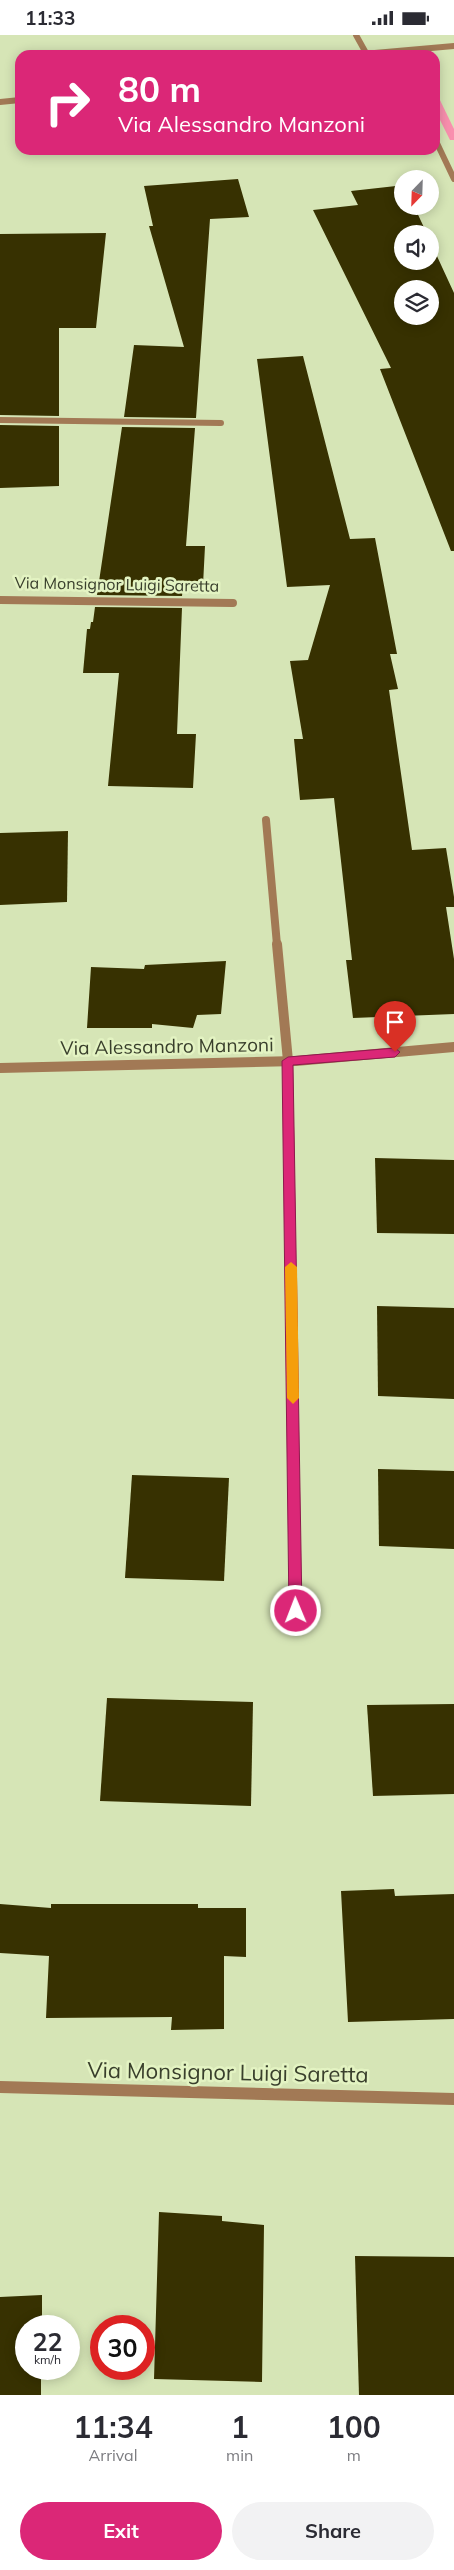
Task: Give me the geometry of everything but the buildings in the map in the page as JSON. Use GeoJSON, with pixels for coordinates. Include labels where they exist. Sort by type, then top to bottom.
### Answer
{"type":"FeatureCollection","features":[{"type":"Feature","properties":{"kind":"street"},"geometry":{"type":"LineString","coordinates":[[356,35],[364,50]]}},
{"type":"Feature","properties":{"kind":"street"},"geometry":{"type":"LineString","coordinates":[[420,50],[454,46]]}},
{"type":"Feature","properties":{"kind":"street"},"geometry":{"type":"LineString","coordinates":[[0,102],[15,100]]}},
{"type":"Feature","properties":{"kind":"street"},"geometry":{"type":"LineString","coordinates":[[440,150],[454,179]]}},
{"type":"Feature","properties":{"kind":"street"},"geometry":{"type":"LineString","coordinates":[[0,420],[221,423]]}},
{"type":"Feature","properties":{"kind":"street","name":"Via Monsignor Luigi Saretta"},"geometry":{"type":"LineString","coordinates":[[0,600],[233,603]]}},
{"type":"Feature","properties":{"kind":"street"},"geometry":{"type":"LineString","coordinates":[[266,820],[288,1061],[296,1611]]}},
{"type":"Feature","properties":{"kind":"street","name":"Via Alessandro Manzoni"},"geometry":{"type":"LineString","coordinates":[[0,1068],[288,1061],[454,1047]]}},
{"type":"Feature","properties":{"kind":"street","name":"Via Monsignor Luigi Saretta"},"geometry":{"type":"LineString","coordinates":[[0,2087],[454,2099]]}},
{"type":"Feature","properties":{"kind":"shaded area"},"geometry":{"type":"Polygon","coordinates":[[[440,100],[454,129],[454,140],[450,140],[440,120],[440,100]]]}},
{"type":"Feature","properties":{"kind":"slow traffic"},"geometry":{"type":"LineString","coordinates":[[291,1267],[293,1398]]}},
{"type":"Feature","properties":{"kind":"route"},"geometry":{"type":"LineString","coordinates":[[296,1611],[288,1061],[395,1052]]}}]}
